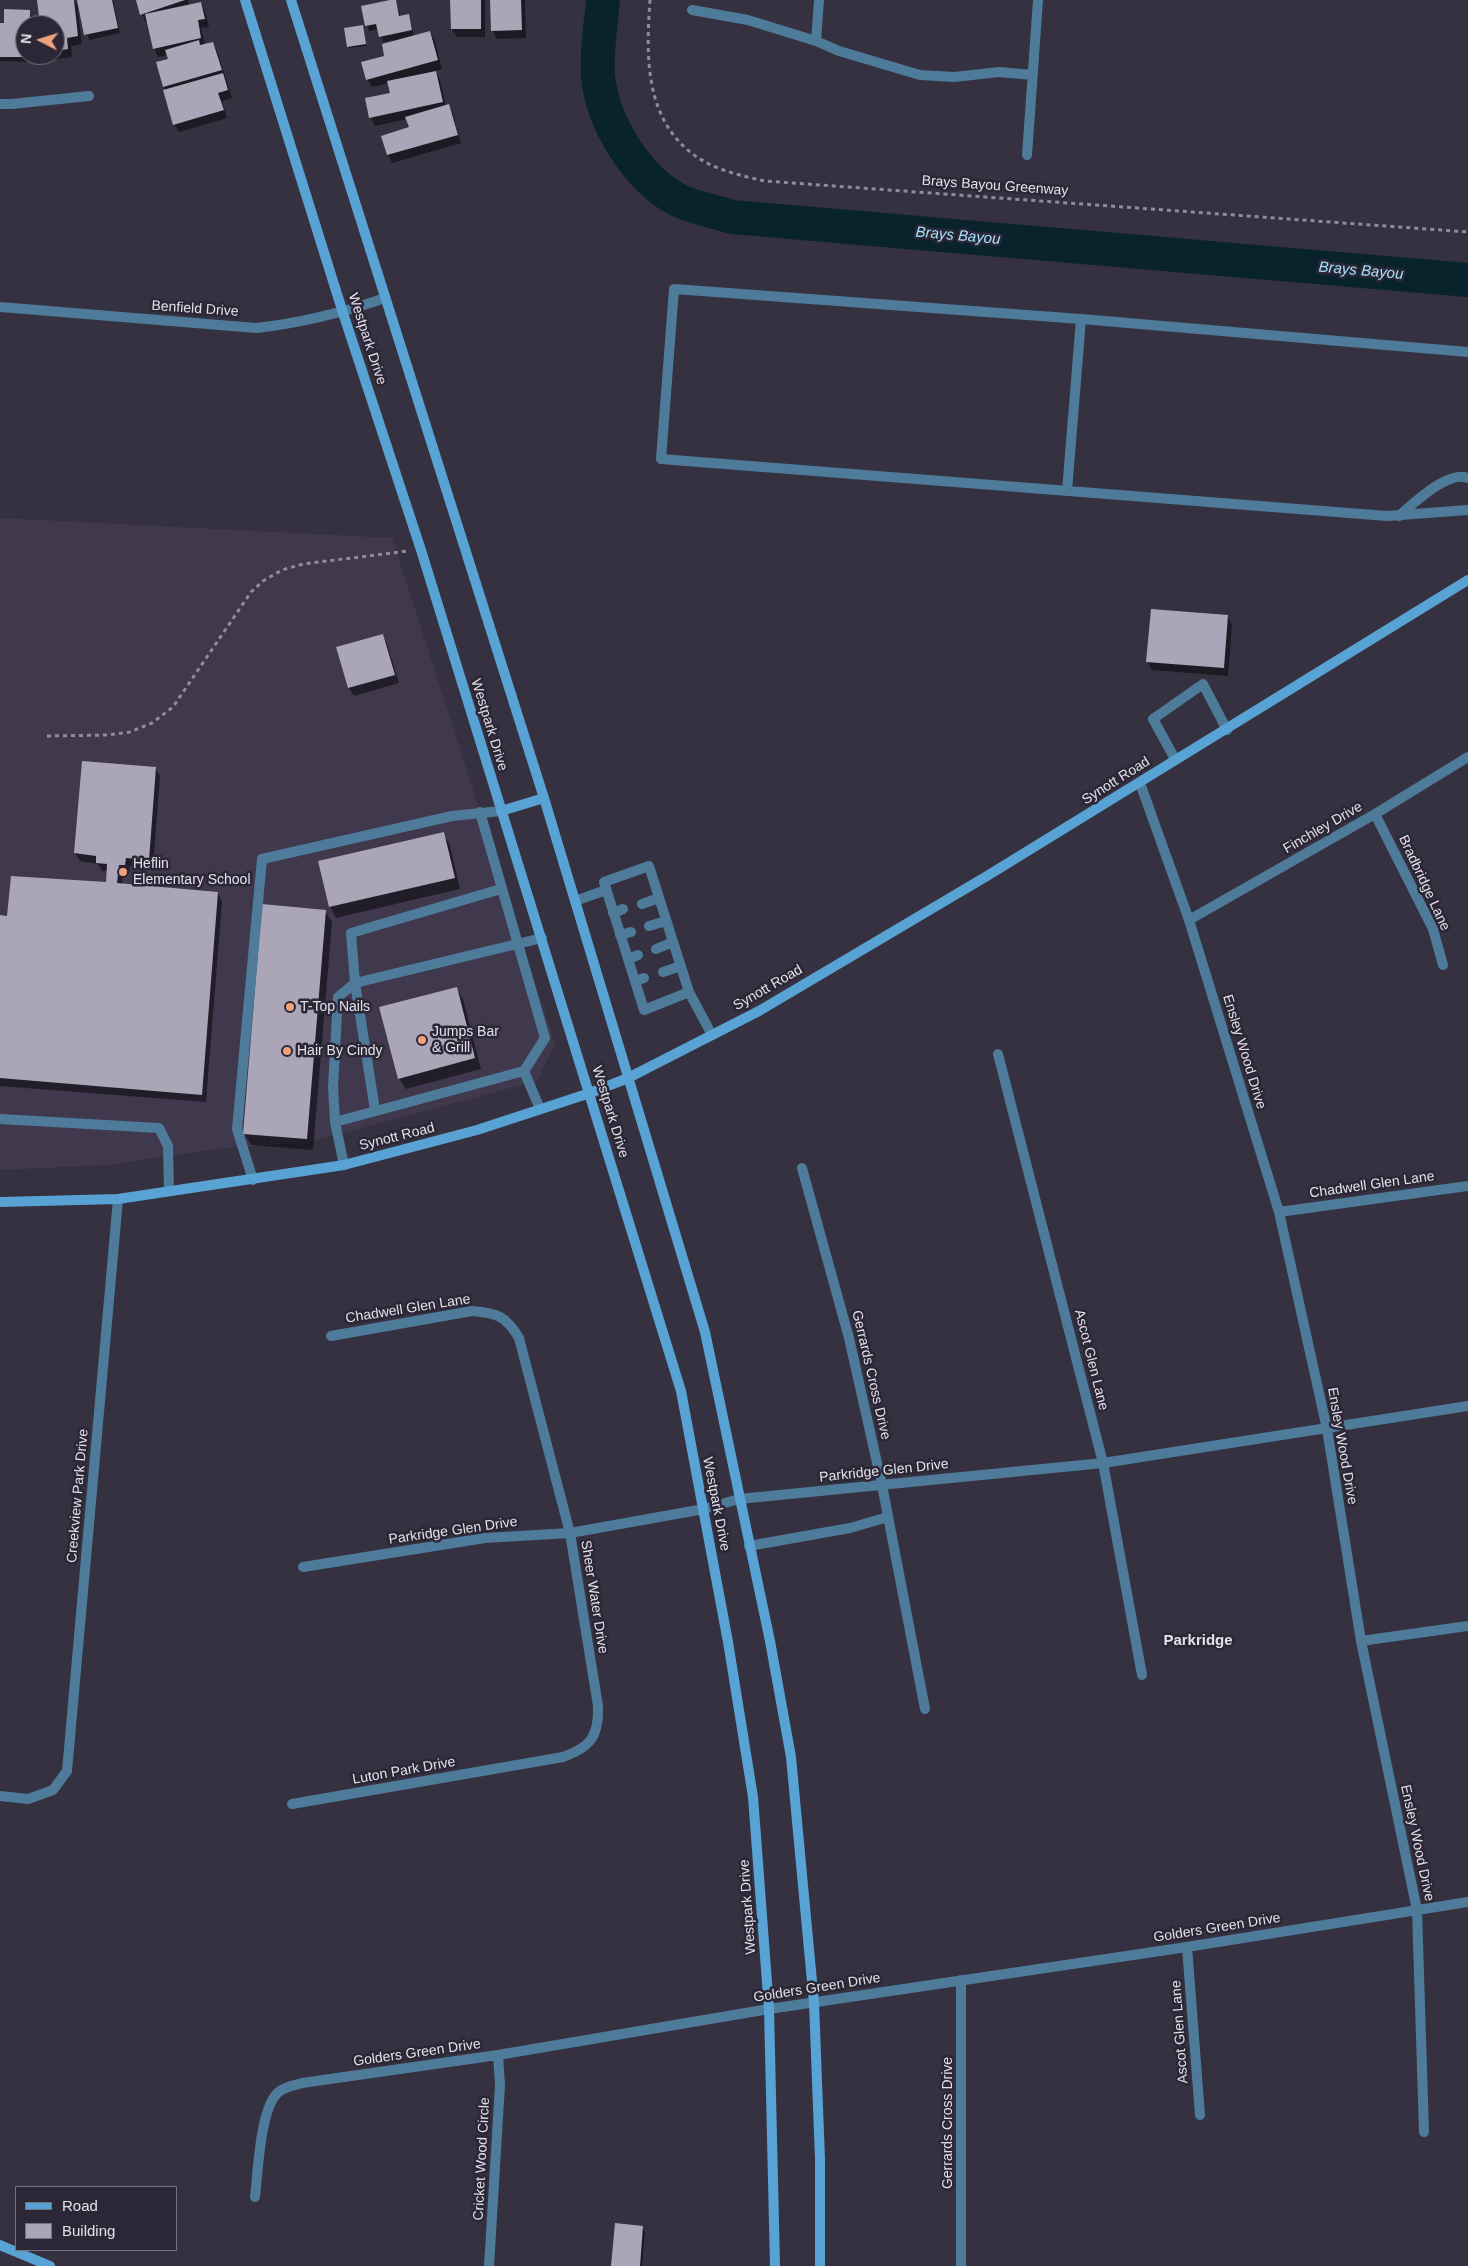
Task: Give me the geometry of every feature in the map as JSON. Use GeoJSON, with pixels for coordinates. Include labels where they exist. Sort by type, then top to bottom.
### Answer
{"type":"FeatureCollection","features":[{"type":"Feature","properties":{"kind":"main road","name":"Westpark Drive"},"geometry":{"type":"LineString","coordinates":[[245,0],[421,550],[681,1391],[728,1642],[753,1797],[769,2009],[775,2266]]}},
{"type":"Feature","properties":{"kind":"main road","name":"Westpark Drive"},"geometry":{"type":"LineString","coordinates":[[291,0],[544,798],[705,1332],[770,1641],[791,1757],[814,2003],[820,2159],[820,2266]]}},
{"type":"Feature","properties":{"kind":"main road","name":"Synott Road"},"geometry":{"type":"LineString","coordinates":[[0,1202],[118,1199],[344,1165],[460,1135],[590,1093],[628,1078],[784,996],[1140,783],[1468,580]]}},
{"type":"Feature","properties":{"kind":"main road"},"geometry":{"type":"LineString","coordinates":[[501,811],[544,798]]}},
{"type":"Feature","properties":{"kind":"main road"},"geometry":{"type":"LineString","coordinates":[[0,2244],[15,2251]]}},
{"type":"Feature","properties":{"kind":"main road"},"geometry":{"type":"LineString","coordinates":[[16,2251],[50,2266]]}},
{"type":"Feature","properties":{"kind":"street"},"geometry":{"type":"LineString","coordinates":[[816,41],[819,0]]}},
{"type":"Feature","properties":{"kind":"street"},"geometry":{"type":"LineString","coordinates":[[1027,155],[1038,0]]}},
{"type":"Feature","properties":{"kind":"street"},"geometry":{"type":"LineString","coordinates":[[692,10],[748,20],[816,41],[838,51],[920,75],[954,77],[999,72],[1033,75]]}},
{"type":"Feature","properties":{"kind":"street"},"geometry":{"type":"LineString","coordinates":[[0,104],[89,96]]}},
{"type":"Feature","properties":{"kind":"street"},"geometry":{"type":"LineString","coordinates":[[1468,352],[1081,319],[674,288],[661,459],[1399,516],[1468,510]]}},
{"type":"Feature","properties":{"kind":"street","name":"Benfield Drive"},"geometry":{"type":"LineString","coordinates":[[0,307],[256,328],[292,324],[344,313],[384,298]]}},
{"type":"Feature","properties":{"kind":"street"},"geometry":{"type":"LineString","coordinates":[[1067,491],[1081,319]]}},
{"type":"Feature","properties":{"kind":"street"},"geometry":{"type":"LineString","coordinates":[[1399,516],[1418,499],[1441,483],[1457,476],[1468,478]]}},
{"type":"Feature","properties":{"kind":"street"},"geometry":{"type":"LineString","coordinates":[[1176,759],[1153,719],[1203,684],[1227,730]]}},
{"type":"Feature","properties":{"kind":"street","name":"Finchley Drive"},"geometry":{"type":"LineString","coordinates":[[1189,920],[1376,814],[1468,757]]}},
{"type":"Feature","properties":{"kind":"street","name":"Ensley Wood Drive"},"geometry":{"type":"LineString","coordinates":[[1140,783],[1189,920],[1279,1212],[1327,1429],[1361,1641],[1417,1910],[1424,2132]]}},
{"type":"Feature","properties":{"kind":"street"},"geometry":{"type":"LineString","coordinates":[[252,1180],[237,1129],[262,858],[452,816],[501,811]]}},
{"type":"Feature","properties":{"kind":"street"},"geometry":{"type":"LineString","coordinates":[[335,1122],[524,1071],[545,1038],[480,812]]}},
{"type":"Feature","properties":{"kind":"street","name":"Bradbridge Lane"},"geometry":{"type":"LineString","coordinates":[[1376,814],[1433,929],[1443,965]]}},
{"type":"Feature","properties":{"kind":"street"},"geometry":{"type":"LineString","coordinates":[[689,992],[644,1010],[640,979],[626,933],[604,882],[649,866],[689,992],[712,1035]]}},
{"type":"Feature","properties":{"kind":"street"},"geometry":{"type":"LineString","coordinates":[[375,1110],[355,983],[351,933],[501,889]]}},
{"type":"Feature","properties":{"kind":"street"},"geometry":{"type":"LineString","coordinates":[[575,901],[606,890]]}},
{"type":"Feature","properties":{"kind":"street"},"geometry":{"type":"LineString","coordinates":[[642,904],[659,898]]}},
{"type":"Feature","properties":{"kind":"street"},"geometry":{"type":"LineString","coordinates":[[649,926],[666,921]]}},
{"type":"Feature","properties":{"kind":"street"},"geometry":{"type":"LineString","coordinates":[[344,1165],[335,1122],[333,1087],[338,997],[355,983],[542,938]]}},
{"type":"Feature","properties":{"kind":"street"},"geometry":{"type":"LineString","coordinates":[[656,949],[673,942]]}},
{"type":"Feature","properties":{"kind":"street"},"geometry":{"type":"LineString","coordinates":[[662,972],[681,966]]}},
{"type":"Feature","properties":{"kind":"street","name":"Ascot Glen Lane"},"geometry":{"type":"LineString","coordinates":[[998,1054],[1102,1463],[1142,1675]]}},
{"type":"Feature","properties":{"kind":"street"},"geometry":{"type":"LineString","coordinates":[[524,1071],[540,1109]]}},
{"type":"Feature","properties":{"kind":"street"},"geometry":{"type":"LineString","coordinates":[[0,1119],[159,1128],[168,1146],[169,1191]]}},
{"type":"Feature","properties":{"kind":"street","name":"Gerrards Cross Drive"},"geometry":{"type":"LineString","coordinates":[[802,1168],[849,1338],[882,1485],[925,1708]]}},
{"type":"Feature","properties":{"kind":"street","name":"Chadwell Glen Lane"},"geometry":{"type":"LineString","coordinates":[[1279,1212],[1468,1186]]}},
{"type":"Feature","properties":{"kind":"street","name":"Creekview Park Drive"},"geometry":{"type":"LineString","coordinates":[[0,1796],[28,1799],[53,1790],[67,1771],[118,1199]]}},
{"type":"Feature","properties":{"kind":"street","name":"Chadwell Glen Lane"},"geometry":{"type":"LineString","coordinates":[[331,1336],[472,1311],[490,1312],[509,1321],[519,1338],[531,1385]]}},
{"type":"Feature","properties":{"kind":"street","name":"Sheer Water Drive"},"geometry":{"type":"LineString","coordinates":[[522,1764],[563,1757],[582,1750],[592,1740],[599,1724],[598,1706],[570,1533],[531,1385]]}},
{"type":"Feature","properties":{"kind":"street","name":"Parkridge Glen Drive"},"geometry":{"type":"LineString","coordinates":[[303,1567],[485,1538],[570,1533],[704,1509],[739,1499],[1102,1463],[1468,1406]]}},
{"type":"Feature","properties":{"kind":"street"},"geometry":{"type":"LineString","coordinates":[[749,1546],[850,1528],[888,1517]]}},
{"type":"Feature","properties":{"kind":"street"},"geometry":{"type":"LineString","coordinates":[[1361,1641],[1468,1626]]}},
{"type":"Feature","properties":{"kind":"street","name":"Luton Park Drive"},"geometry":{"type":"LineString","coordinates":[[292,1804],[522,1764]]}},
{"type":"Feature","properties":{"kind":"street","name":"Golders Green Drive"},"geometry":{"type":"LineString","coordinates":[[255,2196],[264,2126],[270,2105],[280,2091],[302,2083],[498,2055],[769,2009],[1187,1947],[1468,1902]]}},
{"type":"Feature","properties":{"kind":"street","name":"Ascot Glen Lane"},"geometry":{"type":"LineString","coordinates":[[1187,1947],[1200,2115]]}},
{"type":"Feature","properties":{"kind":"street","name":"Gerrards Cross Drive"},"geometry":{"type":"LineString","coordinates":[[961,1980],[962,2266]]}},
{"type":"Feature","properties":{"kind":"street","name":"Cricket Wood Circle"},"geometry":{"type":"LineString","coordinates":[[489,2266],[500,2085],[498,2055]]}},
{"type":"Feature","properties":{"kind":"path","name":"Brays Bayou Greenway"},"geometry":{"type":"LineString","coordinates":[[650,0],[647,58],[656,104],[666,123],[696,157],[739,175],[765,181],[1468,232]]}},
{"type":"Feature","properties":{"kind":"path"},"geometry":{"type":"LineString","coordinates":[[47,736],[107,735],[130,732],[152,722],[172,707],[251,592],[263,581],[282,570],[303,564],[421,550]]}},
{"type":"Feature","properties":{"kind":"shaded area"},"geometry":{"type":"Polygon","coordinates":[[[0,518],[392,538],[555,1044],[537,1081],[305,1143],[223,1148],[108,1165],[0,1170],[0,518]]]}},
{"type":"Feature","properties":{"kind":"building"},"geometry":{"type":"Polygon","coordinates":[[[37,0],[74,0],[78,36],[67,38],[68,49],[65,49],[65,15],[39,15],[37,0]]]}},
{"type":"Feature","properties":{"kind":"building"},"geometry":{"type":"Polygon","coordinates":[[[77,0],[112,0],[118,28],[84,35],[77,0]]]}},
{"type":"Feature","properties":{"kind":"building"},"geometry":{"type":"Polygon","coordinates":[[[136,0],[185,0],[140,15],[136,0]]]}},
{"type":"Feature","properties":{"kind":"building"},"geometry":{"type":"Polygon","coordinates":[[[396,0],[399,16],[409,14],[412,30],[379,37],[376,24],[365,26],[361,6],[396,0]]]}},
{"type":"Feature","properties":{"kind":"building"},"geometry":{"type":"Polygon","coordinates":[[[450,0],[481,0],[481,29],[451,29],[450,0]]]}},
{"type":"Feature","properties":{"kind":"building"},"geometry":{"type":"Polygon","coordinates":[[[490,0],[521,0],[522,30],[491,31],[490,0]]]}},
{"type":"Feature","properties":{"kind":"building"},"geometry":{"type":"Polygon","coordinates":[[[201,2],[205,19],[198,20],[201,38],[153,49],[145,14],[201,2]]]}},
{"type":"Feature","properties":{"kind":"building"},"geometry":{"type":"Polygon","coordinates":[[[4,9],[30,10],[30,15],[15,15],[15,57],[0,57],[0,23],[4,23],[4,9]]]}},
{"type":"Feature","properties":{"kind":"building"},"geometry":{"type":"Polygon","coordinates":[[[363,25],[366,44],[347,47],[344,28],[363,25]]]}},
{"type":"Feature","properties":{"kind":"building"},"geometry":{"type":"Polygon","coordinates":[[[430,31],[438,60],[366,80],[361,62],[384,56],[382,44],[430,31]]]}},
{"type":"Feature","properties":{"kind":"building"},"geometry":{"type":"Polygon","coordinates":[[[199,40],[200,45],[213,42],[222,70],[163,87],[156,62],[168,59],[165,50],[199,40]]]}},
{"type":"Feature","properties":{"kind":"building"},"geometry":{"type":"Polygon","coordinates":[[[436,71],[443,102],[369,118],[365,98],[390,93],[387,81],[436,71]]]}},
{"type":"Feature","properties":{"kind":"building"},"geometry":{"type":"Polygon","coordinates":[[[223,73],[228,90],[218,93],[224,110],[173,125],[163,90],[223,73]]]}},
{"type":"Feature","properties":{"kind":"building"},"geometry":{"type":"Polygon","coordinates":[[[449,104],[458,135],[387,155],[381,136],[409,127],[405,117],[449,104]]]}},
{"type":"Feature","properties":{"kind":"building"},"geometry":{"type":"Polygon","coordinates":[[[1151,609],[1228,615],[1224,668],[1146,662],[1151,609]]]}},
{"type":"Feature","properties":{"kind":"building"},"geometry":{"type":"Polygon","coordinates":[[[383,634],[395,675],[348,688],[336,647],[383,634]]]}},
{"type":"Feature","properties":{"kind":"building"},"geometry":{"type":"Polygon","coordinates":[[[82,761],[156,767],[149,860],[126,858],[125,865],[119,865],[117,883],[218,892],[202,1095],[0,1078],[0,915],[7,916],[11,876],[106,882],[107,864],[96,863],[96,856],[74,853],[82,761]]]}},
{"type":"Feature","properties":{"kind":"building"},"geometry":{"type":"Polygon","coordinates":[[[444,832],[455,878],[329,907],[318,861],[444,832]]]}},
{"type":"Feature","properties":{"kind":"building"},"geometry":{"type":"Polygon","coordinates":[[[262,904],[326,910],[307,1139],[243,1134],[262,904]]]}},
{"type":"Feature","properties":{"kind":"building"},"geometry":{"type":"Polygon","coordinates":[[[457,987],[475,1058],[398,1079],[379,1007],[457,987]]]}},
{"type":"Feature","properties":{"kind":"building"},"geometry":{"type":"Polygon","coordinates":[[[615,2223],[643,2226],[640,2266],[611,2266],[615,2223]]]}},
{"type":"Feature","properties":{"kind":"waterway","name":"Brays Bayou"},"geometry":{"type":"LineString","coordinates":[[603,0],[598,48],[598,76],[606,111],[624,147],[648,178],[678,200],[690,205],[732,217],[1468,280]]}},
{"type":"Feature","properties":{"kind":"place","name":"Heflin Elementary School"},"geometry":{"type":"Point","coordinates":[123,872]}},
{"type":"Feature","properties":{"kind":"place","name":"T-Top Nails"},"geometry":{"type":"Point","coordinates":[290,1007]}},
{"type":"Feature","properties":{"kind":"place","name":"Jumps Bar & Grill"},"geometry":{"type":"Point","coordinates":[422,1040]}},
{"type":"Feature","properties":{"kind":"place","name":"Hair By Cindy"},"geometry":{"type":"Point","coordinates":[287,1051]}},
{"type":"Feature","properties":{"kind":"district","name":"Parkridge"},"geometry":{"type":"Point","coordinates":[1198,1641]}}]}
